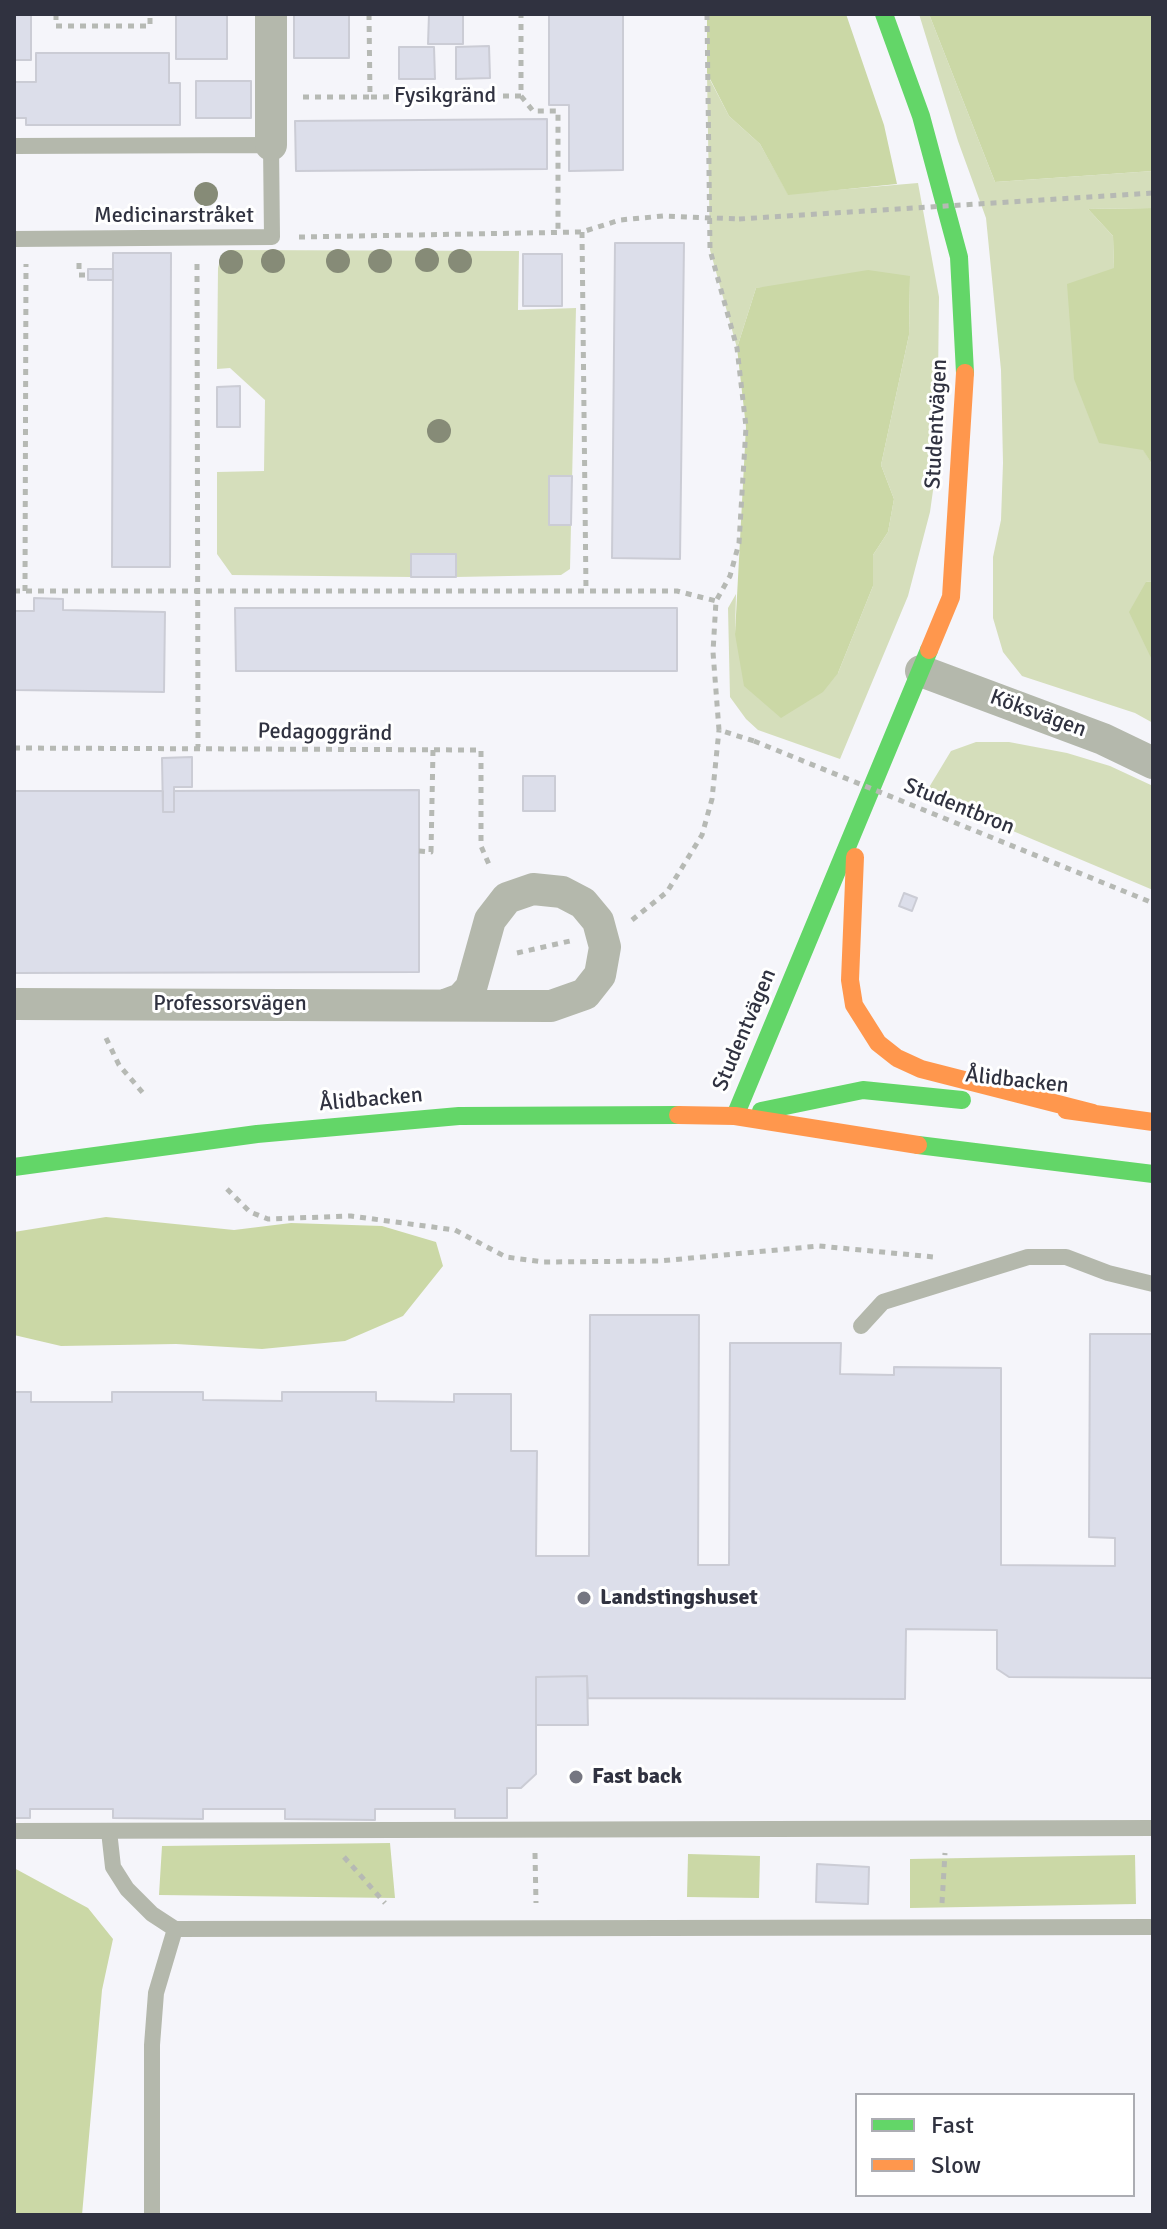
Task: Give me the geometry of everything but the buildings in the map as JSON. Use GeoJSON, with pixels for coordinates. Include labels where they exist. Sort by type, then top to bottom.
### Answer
{"type":"FeatureCollection","features":[{"type":"Feature","properties":{"kind":"main road","name":"Studentvägen"},"geometry":{"type":"LineString","coordinates":[[735,1116],[951,597],[965,398],[965,330],[959,257],[921,116],[884,14]]}},
{"type":"Feature","properties":{"kind":"main road","name":"Studentvägen"},"geometry":{"type":"LineString","coordinates":[[856,830],[850,980],[854,1005],[878,1043],[897,1058],[921,1069],[1093,1113]]}},
{"type":"Feature","properties":{"kind":"main road","name":"Ålidbacken"},"geometry":{"type":"LineString","coordinates":[[735,1116],[863,1090],[1153,1122]]}},
{"type":"Feature","properties":{"kind":"main road","name":"Ålidbacken"},"geometry":{"type":"LineString","coordinates":[[14,1167],[257,1134],[459,1116],[735,1116],[851,1137],[1153,1174]]}},
{"type":"Feature","properties":{"kind":"street"},"geometry":{"type":"LineString","coordinates":[[271,14],[271,145]]}},
{"type":"Feature","properties":{"kind":"street","name":"Köksvägen"},"geometry":{"type":"LineString","coordinates":[[921,671],[1103,739],[1153,763]]}},
{"type":"Feature","properties":{"kind":"street"},"geometry":{"type":"LineString","coordinates":[[445,1005],[461,999],[471,988],[490,920],[507,898],[533,889],[574,896],[591,910],[603,933]]}},
{"type":"Feature","properties":{"kind":"street","name":"Professorsvägen"},"geometry":{"type":"LineString","coordinates":[[14,1004],[551,1006],[585,994],[600,975],[605,962],[603,933]]}},
{"type":"Feature","properties":{"kind":"lane"},"geometry":{"type":"LineString","coordinates":[[14,146],[271,145]]}},
{"type":"Feature","properties":{"kind":"lane","name":"Medicinarstråket"},"geometry":{"type":"LineString","coordinates":[[20,239],[272,237],[271,145]]}},
{"type":"Feature","properties":{"kind":"lane"},"geometry":{"type":"LineString","coordinates":[[861,1326],[883,1302],[1028,1257],[1066,1257],[1108,1273],[1153,1284]]}},
{"type":"Feature","properties":{"kind":"lane"},"geometry":{"type":"LineString","coordinates":[[14,1831],[1153,1828]]}},
{"type":"Feature","properties":{"kind":"lane"},"geometry":{"type":"LineString","coordinates":[[109,1831],[113,1867],[120,1878],[152,1914],[175,1929],[1153,1927]]}},
{"type":"Feature","properties":{"kind":"lane"},"geometry":{"type":"LineString","coordinates":[[152,2215],[156,1993],[175,1929]]}},
{"type":"Feature","properties":{"kind":"path"},"geometry":{"type":"LineString","coordinates":[[56,14],[56,26],[150,26],[150,14]]}},
{"type":"Feature","properties":{"kind":"path","name":"Fysikgränd"},"geometry":{"type":"LineString","coordinates":[[369,14],[370,97],[521,96],[521,14]]}},
{"type":"Feature","properties":{"kind":"path"},"geometry":{"type":"LineString","coordinates":[[479,962],[603,933],[640,917],[667,892],[686,865],[702,835],[712,799],[719,730],[713,639],[716,601],[730,576],[739,543],[746,427],[743,383],[715,277],[708,219],[707,14]]}},
{"type":"Feature","properties":{"kind":"path"},"geometry":{"type":"LineString","coordinates":[[521,96],[533,111],[558,111],[558,233]]}},
{"type":"Feature","properties":{"kind":"path"},"geometry":{"type":"LineString","coordinates":[[271,97],[370,97]]}},
{"type":"Feature","properties":{"kind":"path"},"geometry":{"type":"LineString","coordinates":[[272,237],[582,232],[620,220],[663,216],[739,219],[1153,193]]}},
{"type":"Feature","properties":{"kind":"path"},"geometry":{"type":"LineString","coordinates":[[582,232],[586,591]]}},
{"type":"Feature","properties":{"kind":"path"},"geometry":{"type":"LineString","coordinates":[[197,238],[198,747]]}},
{"type":"Feature","properties":{"kind":"path"},"geometry":{"type":"LineString","coordinates":[[20,239],[25,591]]}},
{"type":"Feature","properties":{"kind":"path"},"geometry":{"type":"LineString","coordinates":[[14,591],[677,591],[716,601]]}},
{"type":"Feature","properties":{"kind":"path","name":"Studentbron"},"geometry":{"type":"LineString","coordinates":[[719,730],[754,741],[1153,903]]}},
{"type":"Feature","properties":{"kind":"path","name":"Pedagoggränd"},"geometry":{"type":"LineString","coordinates":[[14,748],[481,750],[481,846],[507,898]]}},
{"type":"Feature","properties":{"kind":"path"},"geometry":{"type":"LineString","coordinates":[[419,851],[431,852],[433,750]]}},
{"type":"Feature","properties":{"kind":"path"},"geometry":{"type":"LineString","coordinates":[[90,1004],[119,1065],[143,1093]]}},
{"type":"Feature","properties":{"kind":"path"},"geometry":{"type":"LineString","coordinates":[[227,1189],[250,1212],[268,1219],[351,1216],[455,1230],[506,1257],[543,1262],[660,1261],[819,1246],[949,1259]]}},
{"type":"Feature","properties":{"kind":"path"},"geometry":{"type":"LineString","coordinates":[[941,1928],[946,1828]]}},
{"type":"Feature","properties":{"kind":"path"},"geometry":{"type":"LineString","coordinates":[[535,1829],[536,1928]]}},
{"type":"Feature","properties":{"kind":"path"},"geometry":{"type":"LineString","coordinates":[[321,1830],[406,1928]]}},
{"type":"Feature","properties":{"kind":"green space"},"geometry":{"type":"Polygon","coordinates":[[[707,14],[846,14],[884,125],[897,184],[788,195],[760,144],[729,116],[707,73],[707,14]]]}},
{"type":"Feature","properties":{"kind":"green space"},"geometry":{"type":"Polygon","coordinates":[[[919,14],[929,14],[995,182],[1153,171],[1153,208],[1088,209],[1113,236],[1114,268],[1143,449],[1153,466],[1153,581],[1146,582],[1153,662],[1153,723],[1135,713],[1022,676],[1003,652],[993,618],[993,557],[1001,520],[1003,463],[1001,370],[986,218],[958,141],[919,14]]]}},
{"type":"Feature","properties":{"kind":"green space"},"geometry":{"type":"Polygon","coordinates":[[[929,14],[1153,14],[1153,171],[995,182],[929,14]]]}},
{"type":"Feature","properties":{"kind":"green space"},"geometry":{"type":"Polygon","coordinates":[[[707,74],[729,116],[760,144],[788,194],[918,183],[939,297],[937,462],[930,512],[908,596],[840,759],[758,730],[746,719],[730,697],[728,608],[736,594],[735,634],[838,673],[873,586],[873,555],[888,532],[894,499],[881,465],[909,335],[910,276],[756,288],[737,348],[710,250],[707,74]]]}},
{"type":"Feature","properties":{"kind":"green space"},"geometry":{"type":"Polygon","coordinates":[[[1153,208],[1153,466],[1143,450],[1099,443],[1074,379],[1067,284],[1114,268],[1113,236],[1088,209],[1153,208]]]}},
{"type":"Feature","properties":{"kind":"green space"},"geometry":{"type":"Polygon","coordinates":[[[228,250],[519,251],[518,310],[576,308],[570,569],[561,575],[456,577],[411,554],[411,577],[232,575],[217,554],[217,472],[264,471],[265,400],[230,368],[217,369],[218,268],[221,256],[228,250]]]}},
{"type":"Feature","properties":{"kind":"green space"},"geometry":{"type":"Polygon","coordinates":[[[868,270],[910,276],[909,335],[881,465],[894,499],[888,532],[873,555],[873,586],[838,673],[823,692],[781,718],[744,686],[735,634],[746,427],[737,348],[756,288],[868,270]]]}},
{"type":"Feature","properties":{"kind":"green space"},"geometry":{"type":"Polygon","coordinates":[[[1153,581],[1153,662],[1129,612],[1146,582],[1153,581]]]}},
{"type":"Feature","properties":{"kind":"green space"},"geometry":{"type":"Polygon","coordinates":[[[976,742],[1009,742],[1067,753],[1110,766],[1153,786],[1153,890],[925,794],[951,751],[976,742]]]}},
{"type":"Feature","properties":{"kind":"green space"},"geometry":{"type":"Polygon","coordinates":[[[106,1217],[234,1230],[291,1223],[382,1226],[436,1242],[443,1266],[403,1316],[345,1341],[262,1349],[176,1344],[61,1346],[14,1335],[14,1232],[106,1217]]]}},
{"type":"Feature","properties":{"kind":"green space"},"geometry":{"type":"Polygon","coordinates":[[[390,1843],[395,1898],[159,1895],[162,1846],[390,1843]]]}},
{"type":"Feature","properties":{"kind":"green space"},"geometry":{"type":"Polygon","coordinates":[[[688,1854],[760,1856],[759,1898],[687,1897],[688,1854]]]}},
{"type":"Feature","properties":{"kind":"green space"},"geometry":{"type":"Polygon","coordinates":[[[1135,1855],[1136,1904],[910,1908],[910,1859],[1135,1855]]]}},
{"type":"Feature","properties":{"kind":"green space"},"geometry":{"type":"Polygon","coordinates":[[[14,1868],[88,1908],[113,1939],[102,1990],[82,2215],[14,2215],[14,1868]]]}},
{"type":"Feature","properties":{"kind":"traffic: fast"},"geometry":{"type":"LineString","coordinates":[[884,14],[921,116],[959,257],[965,373]]}},
{"type":"Feature","properties":{"kind":"traffic: fast"},"geometry":{"type":"LineString","coordinates":[[735,1116],[929,650]]}},
{"type":"Feature","properties":{"kind":"traffic: fast"},"geometry":{"type":"LineString","coordinates":[[761,1111],[863,1090],[962,1100]]}},
{"type":"Feature","properties":{"kind":"traffic: fast"},"geometry":{"type":"LineString","coordinates":[[14,1167],[257,1134],[459,1116],[678,1115]]}},
{"type":"Feature","properties":{"kind":"traffic: fast"},"geometry":{"type":"LineString","coordinates":[[918,1145],[1153,1174]]}},
{"type":"Feature","properties":{"kind":"traffic: slow"},"geometry":{"type":"LineString","coordinates":[[929,650],[951,597],[965,373]]}},
{"type":"Feature","properties":{"kind":"traffic: slow"},"geometry":{"type":"LineString","coordinates":[[855,857],[850,980],[854,1005],[878,1043],[897,1058],[921,1069],[1093,1113]]}},
{"type":"Feature","properties":{"kind":"traffic: slow"},"geometry":{"type":"LineString","coordinates":[[1066,1110],[1153,1122]]}},
{"type":"Feature","properties":{"kind":"traffic: slow"},"geometry":{"type":"LineString","coordinates":[[678,1115],[735,1116],[918,1145]]}},
{"type":"Feature","properties":{"kind":"place","name":"Landstingshuset"},"geometry":{"type":"Point","coordinates":[584,1598]}},
{"type":"Feature","properties":{"kind":"place","name":"Fast back"},"geometry":{"type":"Point","coordinates":[576,1777]}}]}
